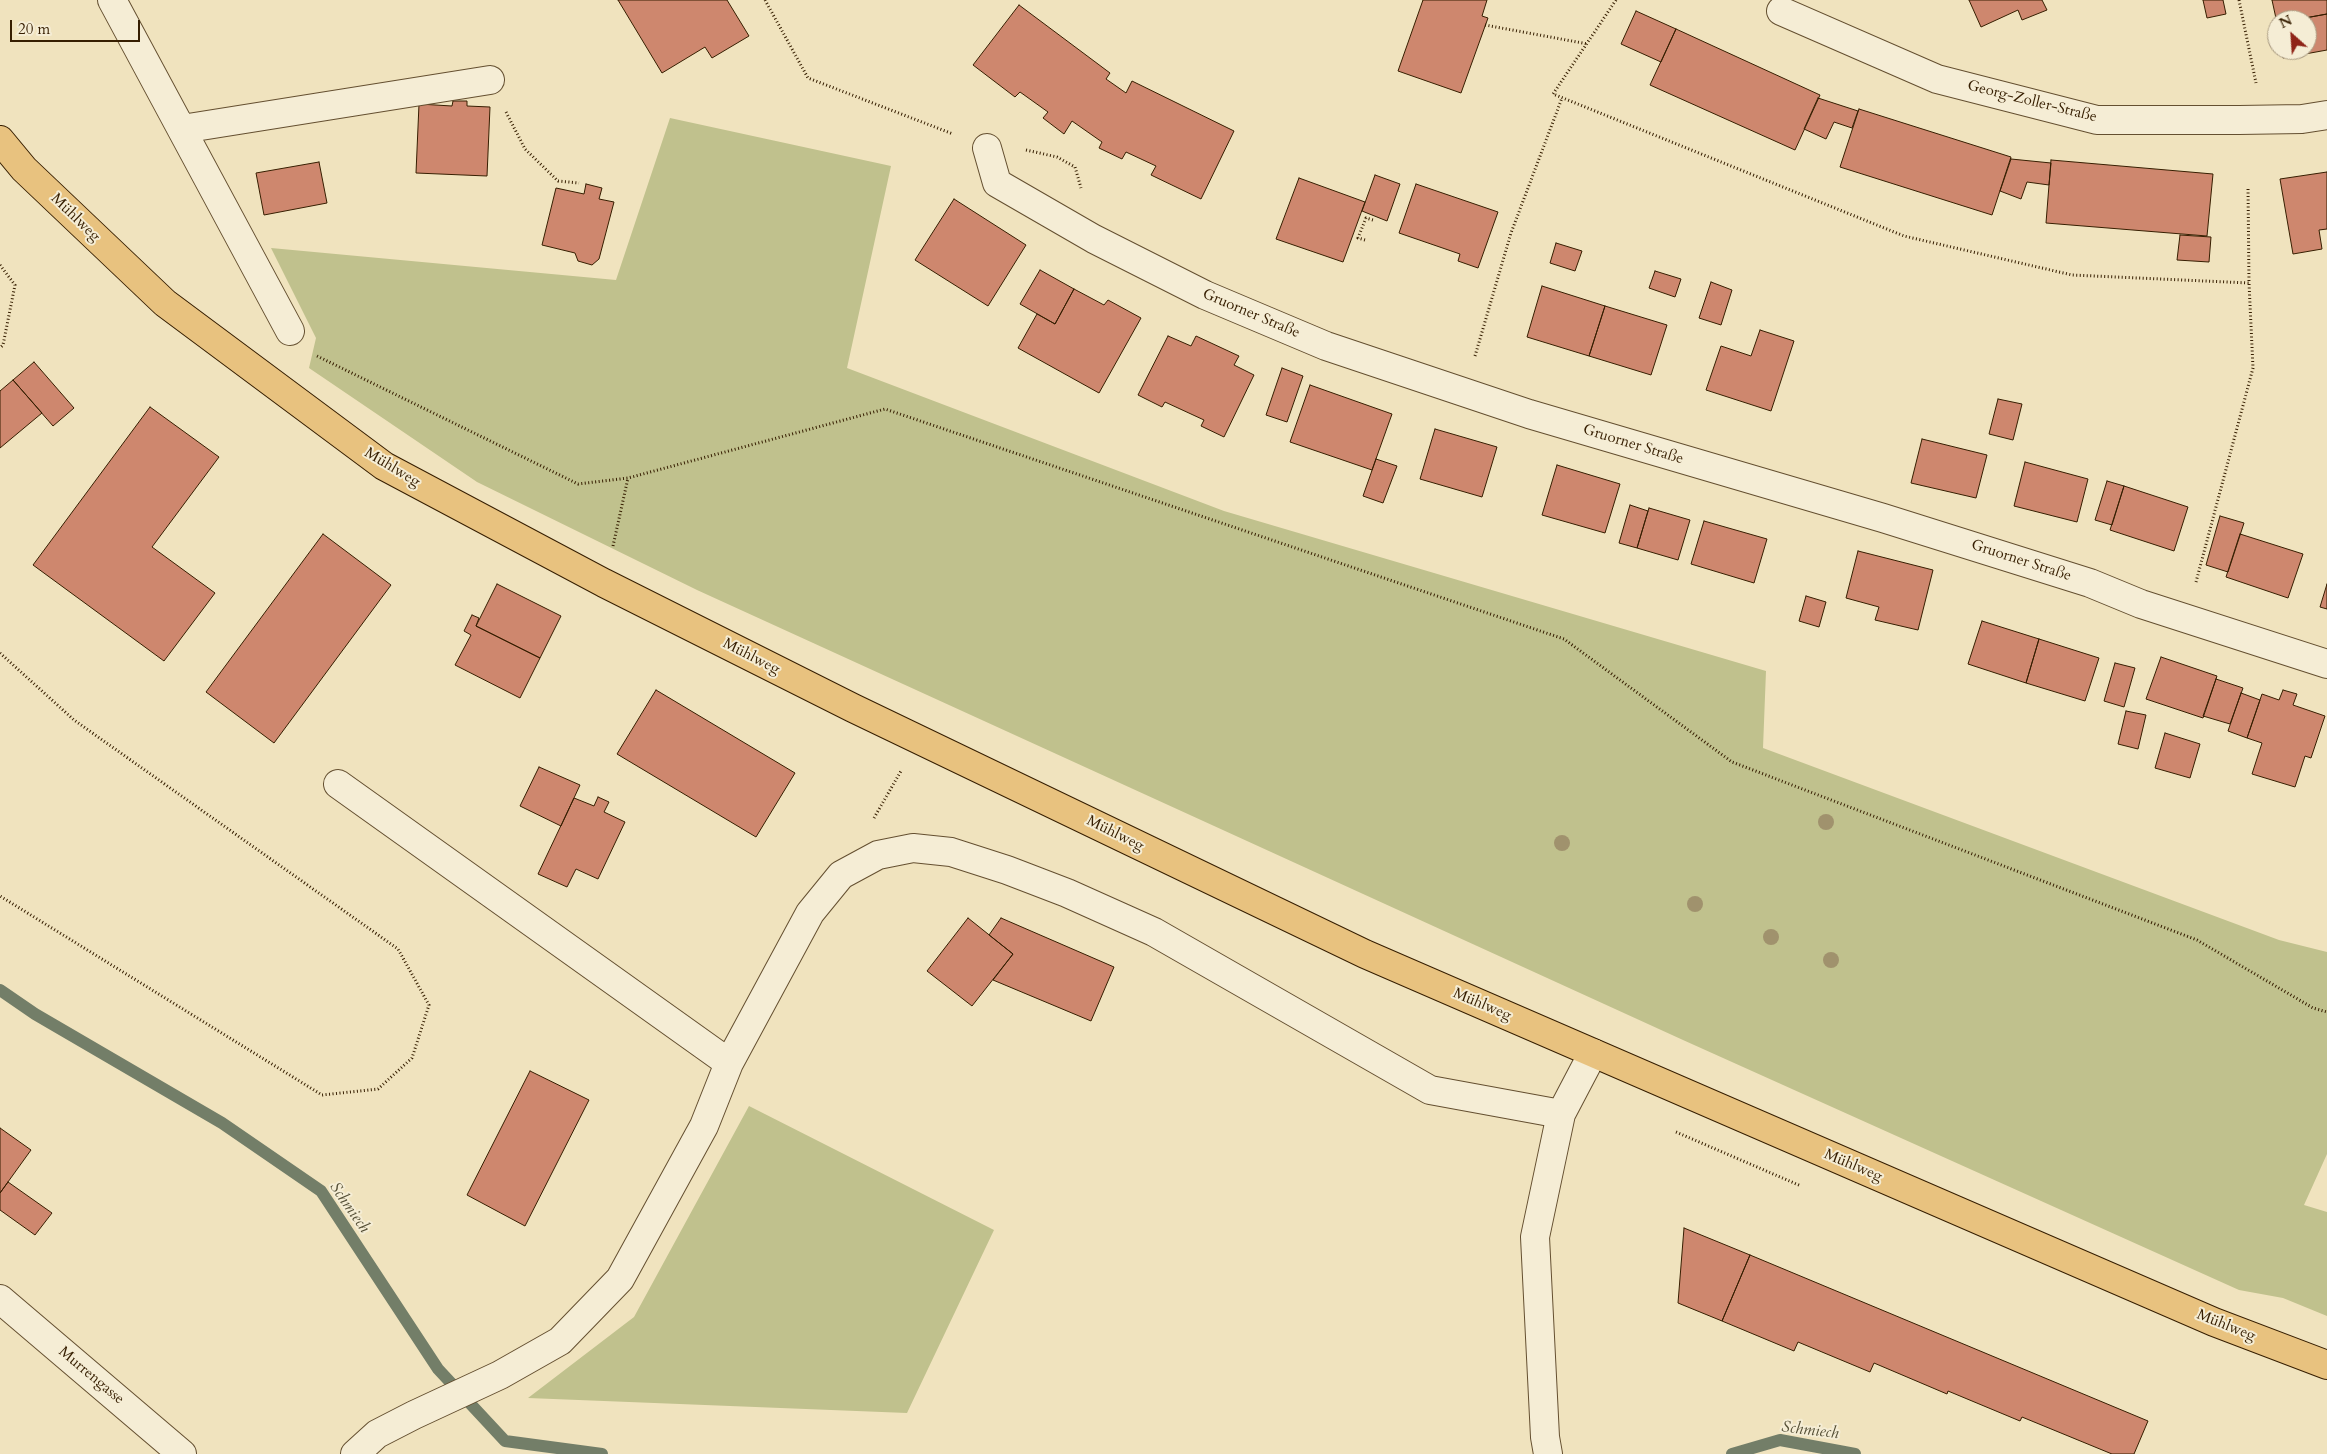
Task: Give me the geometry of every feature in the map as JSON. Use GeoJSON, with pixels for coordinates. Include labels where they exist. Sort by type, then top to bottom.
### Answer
{"type":"FeatureCollection","features":[{"type":"Feature","properties":{"kind":"main road","name":"Mühlweg"},"geometry":{"type":"LineString","coordinates":[[0,140],[24,169],[165,303],[384,466],[604,583],[853,708],[1365,954],[2214,1322],[2327,1365]]}},
{"type":"Feature","properties":{"kind":"street"},"geometry":{"type":"LineString","coordinates":[[112,0],[290,331]]}},
{"type":"Feature","properties":{"kind":"street","name":"Georg-Zoller-Straße"},"geometry":{"type":"LineString","coordinates":[[1774,4],[1937,79],[2097,120],[2263,119],[2327,115]]}},
{"type":"Feature","properties":{"kind":"street"},"geometry":{"type":"LineString","coordinates":[[182,128],[490,80]]}},
{"type":"Feature","properties":{"kind":"street","name":"Gruorner Straße"},"geometry":{"type":"LineString","coordinates":[[987,148],[997,183],[1094,239],[1206,295],[1304,337],[1464,393],[1685,461],[1964,543],[2090,583],[2141,604],[2327,664]]}},
{"type":"Feature","properties":{"kind":"street"},"geometry":{"type":"LineString","coordinates":[[338,784],[729,1063]]}},
{"type":"Feature","properties":{"kind":"street"},"geometry":{"type":"LineString","coordinates":[[355,1454],[377,1434],[500,1375],[560,1341],[620,1279],[704,1126],[729,1063],[810,913],[841,875],[878,855],[913,848],[951,852],[1007,870],[1067,893],[1154,932],[1430,1090],[1561,1114]]}},
{"type":"Feature","properties":{"kind":"street"},"geometry":{"type":"LineString","coordinates":[[1546,1446],[1535,1237],[1561,1114],[1593,1053]]}},
{"type":"Feature","properties":{"kind":"street","name":"Murrengasse"},"geometry":{"type":"LineString","coordinates":[[0,1299],[182,1454]]}},
{"type":"Feature","properties":{"kind":"path"},"geometry":{"type":"LineString","coordinates":[[765,0],[808,78],[987,148]]}},
{"type":"Feature","properties":{"kind":"path"},"geometry":{"type":"LineString","coordinates":[[1616,0],[1553,94],[1904,236],[2072,275],[2249,283]]}},
{"type":"Feature","properties":{"kind":"path"},"geometry":{"type":"LineString","coordinates":[[2239,0],[2263,119]]}},
{"type":"Feature","properties":{"kind":"path"},"geometry":{"type":"LineString","coordinates":[[1485,25],[1588,44]]}},
{"type":"Feature","properties":{"kind":"path"},"geometry":{"type":"LineString","coordinates":[[490,80],[526,149],[558,181],[579,183]]}},
{"type":"Feature","properties":{"kind":"path"},"geometry":{"type":"LineString","coordinates":[[1464,393],[1512,233],[1562,98]]}},
{"type":"Feature","properties":{"kind":"path"},"geometry":{"type":"LineString","coordinates":[[2171,613],[2178,586],[2193,591],[2253,368],[2249,283],[2248,187]]}},
{"type":"Feature","properties":{"kind":"path"},"geometry":{"type":"LineString","coordinates":[[1365,240],[1358,238],[1362,227],[1366,218],[1373,220]]}},
{"type":"Feature","properties":{"kind":"path"},"geometry":{"type":"LineString","coordinates":[[1357,225],[1362,227]]}},
{"type":"Feature","properties":{"kind":"path"},"geometry":{"type":"LineString","coordinates":[[0,265],[15,284],[3,345],[0,348]]}},
{"type":"Feature","properties":{"kind":"path"},"geometry":{"type":"LineString","coordinates":[[290,331],[301,348],[578,484],[628,478],[885,409],[1564,639],[1732,762],[2197,940],[2313,1008],[2327,1012]]}},
{"type":"Feature","properties":{"kind":"path"},"geometry":{"type":"LineString","coordinates":[[604,583],[628,478]]}},
{"type":"Feature","properties":{"kind":"path"},"geometry":{"type":"LineString","coordinates":[[0,653],[74,720],[398,949],[429,1006],[412,1058],[378,1089],[322,1095],[0,896]]}},
{"type":"Feature","properties":{"kind":"path"},"geometry":{"type":"LineString","coordinates":[[878,855],[872,824],[903,768]]}},
{"type":"Feature","properties":{"kind":"green space"},"geometry":{"type":"Polygon","coordinates":[[[670,118],[891,166],[847,368],[1224,511],[1766,671],[1763,748],[2279,940],[2327,952],[2327,1154],[2304,1205],[2327,1212],[2327,1316],[2283,1298],[2239,1290],[1683,1040],[697,590],[477,482],[309,368],[316,338],[271,248],[616,280],[670,118]]]}},
{"type":"Feature","properties":{"kind":"green space"},"geometry":{"type":"Polygon","coordinates":[[[749,1106],[994,1230],[907,1413],[528,1398],[634,1317],[749,1106]]]}},
{"type":"Feature","properties":{"kind":"building"},"geometry":{"type":"Polygon","coordinates":[[[618,0],[727,0],[749,36],[712,58],[705,47],[662,73],[618,0]]]}},
{"type":"Feature","properties":{"kind":"building"},"geometry":{"type":"Polygon","coordinates":[[[1423,0],[1487,0],[1482,16],[1488,18],[1461,93],[1398,71],[1423,0]]]}},
{"type":"Feature","properties":{"kind":"building"},"geometry":{"type":"Polygon","coordinates":[[[1969,0],[2042,0],[2047,10],[2022,20],[2018,10],[1981,27],[1969,0]]]}},
{"type":"Feature","properties":{"kind":"building"},"geometry":{"type":"Polygon","coordinates":[[[2203,0],[2223,0],[2226,14],[2207,18],[2203,0]]]}},
{"type":"Feature","properties":{"kind":"building"},"geometry":{"type":"Polygon","coordinates":[[[2272,0],[2327,0],[2327,14],[2317,16],[2317,10],[2274,10],[2272,0]]]}},
{"type":"Feature","properties":{"kind":"building"},"geometry":{"type":"Polygon","coordinates":[[[1019,5],[1110,73],[1106,79],[1126,93],[1132,81],[1234,131],[1201,199],[1151,175],[1156,166],[1126,152],[1122,159],[1099,148],[1102,142],[1072,121],[1064,134],[1043,118],[1048,112],[1020,92],[1015,97],[973,65],[1019,5]]]}},
{"type":"Feature","properties":{"kind":"building"},"geometry":{"type":"Polygon","coordinates":[[[1636,11],[1676,29],[1661,62],[1621,44],[1636,11]]]}},
{"type":"Feature","properties":{"kind":"building"},"geometry":{"type":"Polygon","coordinates":[[[2327,14],[2327,50],[2317,52],[2317,16],[2327,14]]]}},
{"type":"Feature","properties":{"kind":"building"},"geometry":{"type":"Polygon","coordinates":[[[1676,29],[1820,95],[1795,150],[1650,85],[1676,29]]]}},
{"type":"Feature","properties":{"kind":"building"},"geometry":{"type":"Polygon","coordinates":[[[1818,98],[1858,111],[1852,128],[1834,122],[1826,139],[1804,129],[1818,98]]]}},
{"type":"Feature","properties":{"kind":"building"},"geometry":{"type":"Polygon","coordinates":[[[453,101],[467,101],[467,106],[490,107],[487,176],[416,173],[419,104],[452,106],[453,101]]]}},
{"type":"Feature","properties":{"kind":"building"},"geometry":{"type":"Polygon","coordinates":[[[1859,109],[2011,157],[1992,215],[1840,167],[1859,109]]]}},
{"type":"Feature","properties":{"kind":"building"},"geometry":{"type":"Polygon","coordinates":[[[2011,159],[2051,163],[2049,185],[2027,182],[2021,199],[2000,191],[2011,159]]]}},
{"type":"Feature","properties":{"kind":"building"},"geometry":{"type":"Polygon","coordinates":[[[2051,160],[2213,174],[2207,236],[2046,223],[2051,160]]]}},
{"type":"Feature","properties":{"kind":"building"},"geometry":{"type":"Polygon","coordinates":[[[319,162],[327,203],[264,215],[256,173],[319,162]]]}},
{"type":"Feature","properties":{"kind":"building"},"geometry":{"type":"Polygon","coordinates":[[[2327,172],[2327,229],[2319,230],[2322,249],[2293,254],[2280,179],[2327,172]]]}},
{"type":"Feature","properties":{"kind":"building"},"geometry":{"type":"Polygon","coordinates":[[[1375,175],[1400,184],[1387,221],[1362,211],[1375,175]]]}},
{"type":"Feature","properties":{"kind":"building"},"geometry":{"type":"Polygon","coordinates":[[[1299,178],[1365,202],[1343,262],[1276,239],[1299,178]]]}},
{"type":"Feature","properties":{"kind":"building"},"geometry":{"type":"Polygon","coordinates":[[[586,184],[602,188],[599,199],[614,202],[599,259],[592,265],[578,261],[575,253],[542,245],[556,188],[584,194],[586,184]]]}},
{"type":"Feature","properties":{"kind":"building"},"geometry":{"type":"Polygon","coordinates":[[[1416,184],[1498,212],[1478,268],[1458,261],[1460,254],[1399,233],[1416,184]]]}},
{"type":"Feature","properties":{"kind":"building"},"geometry":{"type":"Polygon","coordinates":[[[954,199],[1026,245],[988,306],[915,260],[954,199]]]}},
{"type":"Feature","properties":{"kind":"building"},"geometry":{"type":"Polygon","coordinates":[[[2180,235],[2211,237],[2209,262],[2177,260],[2180,235]]]}},
{"type":"Feature","properties":{"kind":"building"},"geometry":{"type":"Polygon","coordinates":[[[1556,243],[1582,251],[1575,271],[1550,263],[1556,243]]]}},
{"type":"Feature","properties":{"kind":"building"},"geometry":{"type":"Polygon","coordinates":[[[1040,270],[1074,289],[1055,324],[1020,304],[1040,270]]]}},
{"type":"Feature","properties":{"kind":"building"},"geometry":{"type":"Polygon","coordinates":[[[1655,271],[1681,279],[1675,297],[1649,288],[1655,271]]]}},
{"type":"Feature","properties":{"kind":"building"},"geometry":{"type":"Polygon","coordinates":[[[1711,282],[1732,290],[1721,325],[1699,318],[1711,282]]]}},
{"type":"Feature","properties":{"kind":"building"},"geometry":{"type":"Polygon","coordinates":[[[1542,286],[1605,306],[1589,356],[1527,337],[1542,286]]]}},
{"type":"Feature","properties":{"kind":"building"},"geometry":{"type":"Polygon","coordinates":[[[1074,289],[1104,305],[1108,300],[1141,318],[1099,393],[1018,348],[1037,314],[1055,324],[1074,289]]]}},
{"type":"Feature","properties":{"kind":"building"},"geometry":{"type":"Polygon","coordinates":[[[1605,306],[1667,325],[1651,375],[1589,356],[1605,306]]]}},
{"type":"Feature","properties":{"kind":"building"},"geometry":{"type":"Polygon","coordinates":[[[1760,330],[1794,341],[1771,411],[1706,390],[1721,346],[1751,356],[1760,330]]]}},
{"type":"Feature","properties":{"kind":"building"},"geometry":{"type":"Polygon","coordinates":[[[1168,336],[1191,346],[1196,336],[1239,356],[1234,365],[1254,375],[1224,437],[1201,426],[1204,420],[1165,402],[1162,407],[1138,395],[1168,336]]]}},
{"type":"Feature","properties":{"kind":"building"},"geometry":{"type":"Polygon","coordinates":[[[34,362],[74,408],[53,426],[13,380],[34,362]]]}},
{"type":"Feature","properties":{"kind":"building"},"geometry":{"type":"Polygon","coordinates":[[[1282,368],[1303,376],[1287,422],[1266,415],[1282,368]]]}},
{"type":"Feature","properties":{"kind":"building"},"geometry":{"type":"Polygon","coordinates":[[[13,380],[42,413],[0,448],[0,391],[13,380]]]}},
{"type":"Feature","properties":{"kind":"building"},"geometry":{"type":"Polygon","coordinates":[[[1310,385],[1392,414],[1372,470],[1290,442],[1310,385]]]}},
{"type":"Feature","properties":{"kind":"building"},"geometry":{"type":"Polygon","coordinates":[[[1998,399],[2022,404],[2013,440],[1989,434],[1998,399]]]}},
{"type":"Feature","properties":{"kind":"building"},"geometry":{"type":"Polygon","coordinates":[[[150,407],[219,457],[152,547],[215,593],[164,661],[33,565],[150,407]]]}},
{"type":"Feature","properties":{"kind":"building"},"geometry":{"type":"Polygon","coordinates":[[[1435,429],[1497,447],[1482,497],[1420,479],[1435,429]]]}},
{"type":"Feature","properties":{"kind":"building"},"geometry":{"type":"Polygon","coordinates":[[[1922,439],[1987,455],[1976,498],[1911,483],[1922,439]]]}},
{"type":"Feature","properties":{"kind":"building"},"geometry":{"type":"Polygon","coordinates":[[[1376,459],[1397,466],[1383,503],[1363,496],[1376,459]]]}},
{"type":"Feature","properties":{"kind":"building"},"geometry":{"type":"Polygon","coordinates":[[[2025,462],[2088,479],[2077,522],[2014,506],[2025,462]]]}},
{"type":"Feature","properties":{"kind":"building"},"geometry":{"type":"Polygon","coordinates":[[[1557,465],[1620,484],[1605,533],[1542,515],[1557,465]]]}},
{"type":"Feature","properties":{"kind":"building"},"geometry":{"type":"Polygon","coordinates":[[[2107,481],[2124,486],[2112,525],[2095,520],[2107,481]]]}},
{"type":"Feature","properties":{"kind":"building"},"geometry":{"type":"Polygon","coordinates":[[[2124,486],[2188,507],[2174,551],[2110,530],[2124,486]]]}},
{"type":"Feature","properties":{"kind":"building"},"geometry":{"type":"Polygon","coordinates":[[[1630,505],[1648,511],[1637,548],[1619,543],[1630,505]]]}},
{"type":"Feature","properties":{"kind":"building"},"geometry":{"type":"Polygon","coordinates":[[[1649,508],[1690,520],[1678,560],[1637,548],[1649,508]]]}},
{"type":"Feature","properties":{"kind":"building"},"geometry":{"type":"Polygon","coordinates":[[[2220,516],[2244,523],[2228,572],[2206,565],[2220,516]]]}},
{"type":"Feature","properties":{"kind":"building"},"geometry":{"type":"Polygon","coordinates":[[[1704,521],[1767,539],[1754,583],[1691,564],[1704,521]]]}},
{"type":"Feature","properties":{"kind":"building"},"geometry":{"type":"Polygon","coordinates":[[[323,534],[391,585],[274,743],[206,692],[323,534]]]}},
{"type":"Feature","properties":{"kind":"building"},"geometry":{"type":"Polygon","coordinates":[[[2240,534],[2303,554],[2288,598],[2226,577],[2240,534]]]}},
{"type":"Feature","properties":{"kind":"building"},"geometry":{"type":"Polygon","coordinates":[[[1858,551],[1933,570],[1918,630],[1875,620],[1879,607],[1846,598],[1858,551]]]}},
{"type":"Feature","properties":{"kind":"building"},"geometry":{"type":"Polygon","coordinates":[[[497,584],[561,616],[540,658],[476,626],[497,584]]]}},
{"type":"Feature","properties":{"kind":"building"},"geometry":{"type":"Polygon","coordinates":[[[2327,584],[2327,609],[2320,607],[2327,584]]]}},
{"type":"Feature","properties":{"kind":"building"},"geometry":{"type":"Polygon","coordinates":[[[1806,596],[1826,602],[1819,627],[1799,621],[1806,596]]]}},
{"type":"Feature","properties":{"kind":"building"},"geometry":{"type":"Polygon","coordinates":[[[472,615],[479,618],[476,626],[540,658],[520,698],[455,665],[471,635],[464,631],[472,615]]]}},
{"type":"Feature","properties":{"kind":"building"},"geometry":{"type":"Polygon","coordinates":[[[1982,621],[2039,639],[2026,683],[1968,664],[1982,621]]]}},
{"type":"Feature","properties":{"kind":"building"},"geometry":{"type":"Polygon","coordinates":[[[2039,639],[2099,658],[2085,701],[2026,683],[2039,639]]]}},
{"type":"Feature","properties":{"kind":"building"},"geometry":{"type":"Polygon","coordinates":[[[2161,657],[2217,676],[2203,718],[2146,699],[2161,657]]]}},
{"type":"Feature","properties":{"kind":"building"},"geometry":{"type":"Polygon","coordinates":[[[2115,663],[2135,668],[2124,707],[2104,701],[2115,663]]]}},
{"type":"Feature","properties":{"kind":"building"},"geometry":{"type":"Polygon","coordinates":[[[2216,679],[2243,688],[2230,724],[2203,716],[2216,679]]]}},
{"type":"Feature","properties":{"kind":"building"},"geometry":{"type":"Polygon","coordinates":[[[656,690],[795,773],[756,837],[617,754],[656,690]]]}},
{"type":"Feature","properties":{"kind":"building"},"geometry":{"type":"Polygon","coordinates":[[[2283,690],[2297,694],[2293,705],[2325,716],[2311,758],[2305,756],[2295,787],[2252,774],[2262,743],[2247,738],[2262,694],[2279,700],[2283,690]]]}},
{"type":"Feature","properties":{"kind":"building"},"geometry":{"type":"Polygon","coordinates":[[[2241,693],[2260,700],[2247,738],[2228,731],[2241,693]]]}},
{"type":"Feature","properties":{"kind":"building"},"geometry":{"type":"Polygon","coordinates":[[[2126,711],[2146,715],[2138,749],[2118,744],[2126,711]]]}},
{"type":"Feature","properties":{"kind":"building"},"geometry":{"type":"Polygon","coordinates":[[[2165,733],[2200,744],[2190,778],[2155,768],[2165,733]]]}},
{"type":"Feature","properties":{"kind":"building"},"geometry":{"type":"Polygon","coordinates":[[[539,767],[580,785],[561,826],[520,806],[539,767]]]}},
{"type":"Feature","properties":{"kind":"building"},"geometry":{"type":"Polygon","coordinates":[[[598,797],[609,802],[604,812],[625,822],[598,879],[576,869],[567,887],[538,874],[574,798],[594,806],[598,797]]]}},
{"type":"Feature","properties":{"kind":"building"},"geometry":{"type":"Polygon","coordinates":[[[968,918],[1013,954],[972,1006],[927,971],[968,918]]]}},
{"type":"Feature","properties":{"kind":"building"},"geometry":{"type":"Polygon","coordinates":[[[1001,918],[1114,967],[1091,1021],[993,980],[1013,954],[989,935],[1001,918]]]}},
{"type":"Feature","properties":{"kind":"building"},"geometry":{"type":"Polygon","coordinates":[[[530,1071],[589,1100],[525,1226],[467,1195],[530,1071]]]}},
{"type":"Feature","properties":{"kind":"building"},"geometry":{"type":"Polygon","coordinates":[[[0,1128],[31,1150],[0,1193],[0,1128]]]}},
{"type":"Feature","properties":{"kind":"building"},"geometry":{"type":"Polygon","coordinates":[[[8,1182],[52,1213],[35,1235],[0,1210],[0,1193],[8,1182]]]}},
{"type":"Feature","properties":{"kind":"building"},"geometry":{"type":"Polygon","coordinates":[[[1684,1228],[1750,1255],[1722,1321],[1678,1303],[1684,1228]]]}},
{"type":"Feature","properties":{"kind":"building"},"geometry":{"type":"Polygon","coordinates":[[[1750,1255],[2148,1421],[2134,1454],[2112,1454],[2022,1417],[2020,1421],[1948,1391],[1947,1394],[1874,1363],[1870,1372],[1798,1342],[1794,1351],[1722,1321],[1750,1255]]]}},
{"type":"Feature","properties":{"kind":"waterway","name":"Schmiech"},"geometry":{"type":"LineString","coordinates":[[0,990],[35,1014],[222,1123],[321,1191],[438,1369],[505,1441],[602,1454]]}},
{"type":"Feature","properties":{"kind":"waterway","name":"Schmiech"},"geometry":{"type":"LineString","coordinates":[[1732,1454],[1780,1440],[1855,1454]]}}]}
